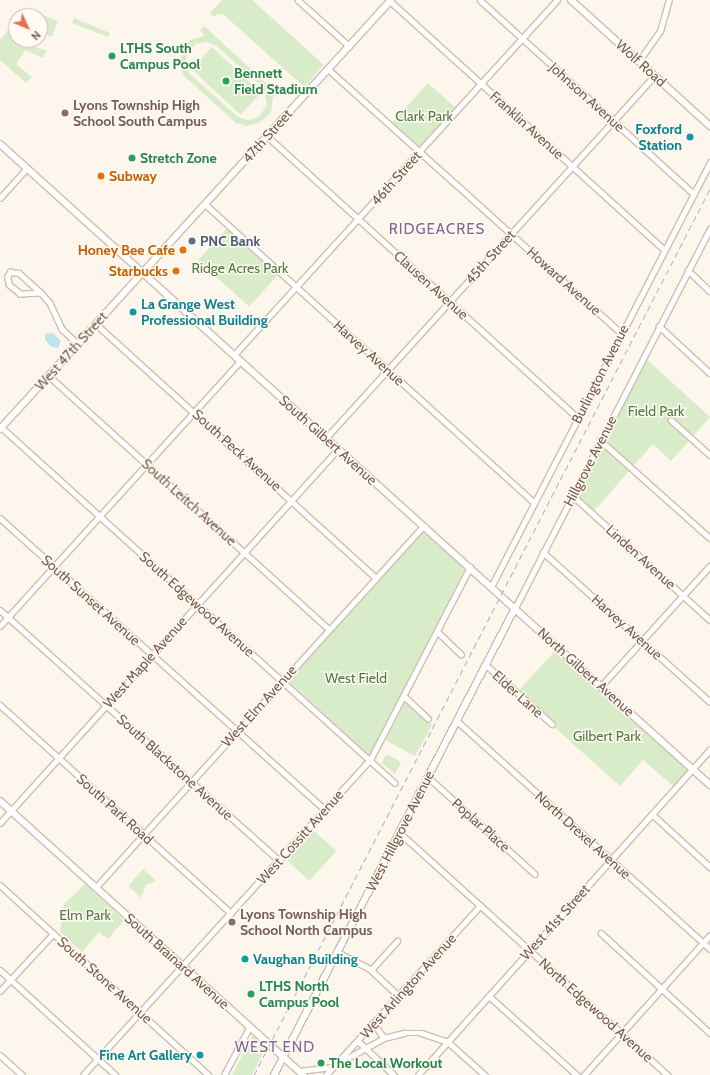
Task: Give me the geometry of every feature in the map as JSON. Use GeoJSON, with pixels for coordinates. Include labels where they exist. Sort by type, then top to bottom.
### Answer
{"type":"FeatureCollection","features":[{"type":"Feature","properties":{"kind":"street"},"geometry":{"type":"LineString","coordinates":[[298,0],[349,46]]}},
{"type":"Feature","properties":{"kind":"street","name":"47th Street"},"geometry":{"type":"LineString","coordinates":[[142,273],[390,0]]}},
{"type":"Feature","properties":{"kind":"street","name":"Franklin Avenue"},"geometry":{"type":"LineString","coordinates":[[390,0],[665,250]]}},
{"type":"Feature","properties":{"kind":"street","name":"Johnson Avenue"},"geometry":{"type":"LineString","coordinates":[[480,0],[694,194]]}},
{"type":"Feature","properties":{"kind":"street","name":"46th Street"},"geometry":{"type":"LineString","coordinates":[[234,355],[557,0]]}},
{"type":"Feature","properties":{"kind":"street","name":"Wolf Road"},"geometry":{"type":"LineString","coordinates":[[571,0],[710,126]]}},
{"type":"Feature","properties":{"kind":"street"},"geometry":{"type":"LineString","coordinates":[[639,62],[660,31],[669,0]]}},
{"type":"Feature","properties":{"kind":"street","name":"Howard Avenue"},"geometry":{"type":"LineString","coordinates":[[328,69],[621,333]]}},
{"type":"Feature","properties":{"kind":"street","name":"45th Street"},"geometry":{"type":"LineString","coordinates":[[326,438],[654,76]]}},
{"type":"Feature","properties":{"kind":"street","name":"Clausen Avenue"},"geometry":{"type":"LineString","coordinates":[[267,136],[578,418]]}},
{"type":"Feature","properties":{"kind":"street","name":"South Gilbert Avenue"},"geometry":{"type":"LineString","coordinates":[[0,144],[515,608]]}},
{"type":"Feature","properties":{"kind":"street","name":"Burlington Avenue"},"geometry":{"type":"LineString","coordinates":[[491,587],[710,162]]}},
{"type":"Feature","properties":{"kind":"street"},"geometry":{"type":"LineString","coordinates":[[0,198],[27,168]]}},
{"type":"Feature","properties":{"kind":"street","name":"Harvey Avenue"},"geometry":{"type":"LineString","coordinates":[[205,204],[534,502]]}},
{"type":"Feature","properties":{"kind":"street","name":"Hillgrove Avenue"},"geometry":{"type":"LineString","coordinates":[[515,608],[600,440],[710,229]]}},
{"type":"Feature","properties":{"kind":"street"},"geometry":{"type":"LineString","coordinates":[[688,270],[710,291]]}},
{"type":"Feature","properties":{"kind":"street"},"geometry":{"type":"LineString","coordinates":[[40,293],[20,294],[9,285],[7,277],[10,272],[19,273],[40,293],[50,303],[62,329],[78,344]]}},
{"type":"Feature","properties":{"kind":"street","name":"West 47th Street"},"geometry":{"type":"LineString","coordinates":[[1,428],[142,273]]}},
{"type":"Feature","properties":{"kind":"street","name":"South Peck Avenue"},"geometry":{"type":"LineString","coordinates":[[96,324],[376,578]]}},
{"type":"Feature","properties":{"kind":"street"},"geometry":{"type":"LineString","coordinates":[[659,326],[710,373]]}},
{"type":"Feature","properties":{"kind":"street"},"geometry":{"type":"LineString","coordinates":[[0,626],[240,361]]}},
{"type":"Feature","properties":{"kind":"street","name":"South Leitch Avenue"},"geometry":{"type":"LineString","coordinates":[[49,376],[328,629]]}},
{"type":"Feature","properties":{"kind":"street"},"geometry":{"type":"LineString","coordinates":[[671,420],[710,455]]}},
{"type":"Feature","properties":{"kind":"street","name":"South Edgewood Avenue"},"geometry":{"type":"LineString","coordinates":[[1,428],[395,783]]}},
{"type":"Feature","properties":{"kind":"street"},"geometry":{"type":"LineString","coordinates":[[600,440],[710,538]]}},
{"type":"Feature","properties":{"kind":"street","name":"West Maple Avenue"},"geometry":{"type":"LineString","coordinates":[[0,823],[338,449]]}},
{"type":"Feature","properties":{"kind":"street","name":"Linden Avenue"},"geometry":{"type":"LineString","coordinates":[[572,495],[710,620]]}},
{"type":"Feature","properties":{"kind":"street","name":"South Sunset Avenue"},"geometry":{"type":"LineString","coordinates":[[0,518],[324,810]]}},
{"type":"Feature","properties":{"kind":"street","name":"West Elm Avenue"},"geometry":{"type":"LineString","coordinates":[[96,887],[283,681],[328,629],[423,526]]}},
{"type":"Feature","properties":{"kind":"street","name":"Harvey Avenue"},"geometry":{"type":"LineString","coordinates":[[543,552],[710,702]]}},
{"type":"Feature","properties":{"kind":"street"},"geometry":{"type":"LineString","coordinates":[[601,686],[710,566]]}},
{"type":"Feature","properties":{"kind":"street","name":"West Cossitt Avenue"},"geometry":{"type":"LineString","coordinates":[[83,1075],[370,760],[438,632],[470,567]]}},
{"type":"Feature","properties":{"kind":"street","name":"West Hillgrove Avenue"},"geometry":{"type":"LineString","coordinates":[[274,1075],[515,608]]}},
{"type":"Feature","properties":{"kind":"street","name":"North Gilbert Avenue"},"geometry":{"type":"LineString","coordinates":[[515,608],[710,785]]}},
{"type":"Feature","properties":{"kind":"street","name":"South Blackstone Avenue"},"geometry":{"type":"LineString","coordinates":[[0,610],[279,860]]}},
{"type":"Feature","properties":{"kind":"street"},"geometry":{"type":"LineString","coordinates":[[438,632],[461,654]]}},
{"type":"Feature","properties":{"kind":"street","name":"Elder Lane"},"geometry":{"type":"LineString","coordinates":[[485,664],[552,724]]}},
{"type":"Feature","properties":{"kind":"street"},"geometry":{"type":"LineString","coordinates":[[404,696],[428,718]]}},
{"type":"Feature","properties":{"kind":"street","name":"South Park Road"},"geometry":{"type":"LineString","coordinates":[[0,705],[231,913]]}},
{"type":"Feature","properties":{"kind":"street","name":"North Drexel Avenue"},"geometry":{"type":"LineString","coordinates":[[456,720],[710,949]]}},
{"type":"Feature","properties":{"kind":"street","name":"West 41st Street"},"geometry":{"type":"LineString","coordinates":[[418,1075],[710,750]]}},
{"type":"Feature","properties":{"kind":"street","name":"Poplar Place"},"geometry":{"type":"LineString","coordinates":[[428,777],[535,874]]}},
{"type":"Feature","properties":{"kind":"street","name":"South Brainard Avenue"},"geometry":{"type":"LineString","coordinates":[[0,801],[301,1073]]}},
{"type":"Feature","properties":{"kind":"street"},"geometry":{"type":"LineString","coordinates":[[652,814],[710,866]]}},
{"type":"Feature","properties":{"kind":"street","name":"North Edgewood Avenue"},"geometry":{"type":"LineString","coordinates":[[400,833],[668,1075]]}},
{"type":"Feature","properties":{"kind":"street","name":"South Stone Avenue"},"geometry":{"type":"LineString","coordinates":[[0,885],[209,1075]]}},
{"type":"Feature","properties":{"kind":"street","name":"West Arlington Avenue"},"geometry":{"type":"LineString","coordinates":[[326,1075],[358,1042],[480,906]]}},
{"type":"Feature","properties":{"kind":"street"},"geometry":{"type":"LineString","coordinates":[[601,933],[710,1033]]}},
{"type":"Feature","properties":{"kind":"street"},"geometry":{"type":"LineString","coordinates":[[0,992],[53,934]]}},
{"type":"Feature","properties":{"kind":"street"},"geometry":{"type":"LineString","coordinates":[[584,1075],[710,935]]}},
{"type":"Feature","properties":{"kind":"street"},"geometry":{"type":"LineString","coordinates":[[371,970],[397,941]]}},
{"type":"Feature","properties":{"kind":"street"},"geometry":{"type":"LineString","coordinates":[[337,952],[371,970],[399,996]]}},
{"type":"Feature","properties":{"kind":"street"},"geometry":{"type":"LineString","coordinates":[[0,970],[116,1075]]}},
{"type":"Feature","properties":{"kind":"street"},"geometry":{"type":"LineString","coordinates":[[489,996],[576,1075]]}},
{"type":"Feature","properties":{"kind":"street"},"geometry":{"type":"LineString","coordinates":[[374,1024],[384,1038]]}},
{"type":"Feature","properties":{"kind":"street"},"geometry":{"type":"LineString","coordinates":[[224,1075],[250,1026]]}},
{"type":"Feature","properties":{"kind":"street"},"geometry":{"type":"LineString","coordinates":[[301,1073],[324,1070],[336,1066],[364,1047],[384,1038],[414,1032],[431,1034],[448,1042],[485,1075]]}},
{"type":"Feature","properties":{"kind":"street"},"geometry":{"type":"LineString","coordinates":[[358,1042],[394,1075]]}},
{"type":"Feature","properties":{"kind":"street"},"geometry":{"type":"LineString","coordinates":[[0,1055],[22,1075]]}},
{"type":"Feature","properties":{"kind":"green space"},"geometry":{"type":"Polygon","coordinates":[[[222,0],[252,0],[324,65],[304,87],[224,15],[217,14],[215,17],[210,13],[222,0]]]}},
{"type":"Feature","properties":{"kind":"green space"},"geometry":{"type":"Polygon","coordinates":[[[48,17],[58,21],[52,37],[48,35],[48,17]]]}},
{"type":"Feature","properties":{"kind":"green space"},"geometry":{"type":"Polygon","coordinates":[[[74,18],[110,33],[108,37],[72,23],[74,18]]]}},
{"type":"Feature","properties":{"kind":"green space"},"geometry":{"type":"Polygon","coordinates":[[[204,26],[279,95],[273,97],[271,112],[261,122],[247,126],[236,123],[182,74],[181,52],[190,40],[205,36],[200,30],[204,26]],[[207,42],[196,44],[188,51],[185,62],[189,73],[238,117],[248,120],[259,117],[267,105],[264,89],[217,46],[207,42]]]}},
{"type":"Feature","properties":{"kind":"green space"},"geometry":{"type":"Polygon","coordinates":[[[8,30],[8,48],[38,48],[46,51],[43,58],[25,50],[16,64],[32,77],[26,83],[0,60],[0,40],[8,30]]]}},
{"type":"Feature","properties":{"kind":"green space","name":"Bennett Field Stadium"},"geometry":{"type":"Polygon","coordinates":[[[212,47],[261,93],[241,115],[192,69],[212,47]]]}},
{"type":"Feature","properties":{"kind":"green space","name":"Clark Park"},"geometry":{"type":"Polygon","coordinates":[[[428,83],[457,109],[420,150],[391,124],[428,83]]]}},
{"type":"Feature","properties":{"kind":"green space","name":"Ridge Acres Park"},"geometry":{"type":"Polygon","coordinates":[[[228,227],[279,273],[249,307],[198,260],[228,227]]]}},
{"type":"Feature","properties":{"kind":"green space","name":"Field Park"},"geometry":{"type":"Polygon","coordinates":[[[644,357],[710,417],[671,461],[653,444],[594,511],[576,495],[644,357]]]}},
{"type":"Feature","properties":{"kind":"green space","name":"West Field"},"geometry":{"type":"Polygon","coordinates":[[[427,532],[465,569],[371,753],[368,754],[288,681],[422,533],[427,532]]]}},
{"type":"Feature","properties":{"kind":"green space","name":"Gilbert Park"},"geometry":{"type":"Polygon","coordinates":[[[556,650],[685,766],[686,772],[673,786],[643,760],[620,786],[552,725],[554,722],[519,690],[556,650]]]}},
{"type":"Feature","properties":{"kind":"green space"},"geometry":{"type":"Polygon","coordinates":[[[405,703],[432,725],[415,756],[385,740],[405,703]]]}},
{"type":"Feature","properties":{"kind":"green space"},"geometry":{"type":"Polygon","coordinates":[[[386,754],[401,762],[395,774],[382,763],[386,754]]]}},
{"type":"Feature","properties":{"kind":"green space"},"geometry":{"type":"Polygon","coordinates":[[[314,831],[336,851],[310,881],[287,861],[314,831]]]}},
{"type":"Feature","properties":{"kind":"green space"},"geometry":{"type":"Polygon","coordinates":[[[143,869],[156,881],[146,885],[141,898],[128,886],[143,869]]]}},
{"type":"Feature","properties":{"kind":"green space","name":"Elm Park"},"geometry":{"type":"Polygon","coordinates":[[[85,884],[124,920],[108,939],[99,932],[82,952],[60,932],[64,904],[85,884]]]}},
{"type":"Feature","properties":{"kind":"green space"},"geometry":{"type":"Polygon","coordinates":[[[255,1031],[268,1043],[252,1075],[232,1075],[255,1031]]]}},
{"type":"Feature","properties":{"kind":"water"},"geometry":{"type":"Polygon","coordinates":[[[53,333],[61,341],[58,348],[50,346],[45,339],[45,334],[53,333]]]}},
{"type":"Feature","properties":{"kind":"railway"},"geometry":{"type":"LineString","coordinates":[[254,1075],[710,189]]}},
{"type":"Feature","properties":{"kind":"place","name":"LTHS South Campus Pool"},"geometry":{"type":"Point","coordinates":[112,56]}},
{"type":"Feature","properties":{"kind":"place","name":"Bennett Field Stadium"},"geometry":{"type":"Point","coordinates":[226,81]}},
{"type":"Feature","properties":{"kind":"place","name":"Lyons Township High School South Campus"},"geometry":{"type":"Point","coordinates":[65,113]}},
{"type":"Feature","properties":{"kind":"place","name":"Foxford Station"},"geometry":{"type":"Point","coordinates":[690,137]}},
{"type":"Feature","properties":{"kind":"place","name":"Stretch Zone"},"geometry":{"type":"Point","coordinates":[132,158]}},
{"type":"Feature","properties":{"kind":"place","name":"Subway"},"geometry":{"type":"Point","coordinates":[101,176]}},
{"type":"Feature","properties":{"kind":"place","name":"PNC Bank"},"geometry":{"type":"Point","coordinates":[192,241]}},
{"type":"Feature","properties":{"kind":"place","name":"Honey Bee Cafe"},"geometry":{"type":"Point","coordinates":[183,250]}},
{"type":"Feature","properties":{"kind":"place","name":"Starbucks"},"geometry":{"type":"Point","coordinates":[176,271]}},
{"type":"Feature","properties":{"kind":"place","name":"La Grange West Professional Building"},"geometry":{"type":"Point","coordinates":[133,312]}},
{"type":"Feature","properties":{"kind":"place","name":"Lyons Township High School North Campus"},"geometry":{"type":"Point","coordinates":[232,922]}},
{"type":"Feature","properties":{"kind":"place","name":"Vaughan Building"},"geometry":{"type":"Point","coordinates":[245,959]}},
{"type":"Feature","properties":{"kind":"place","name":"LTHS North Campus Pool"},"geometry":{"type":"Point","coordinates":[251,994]}},
{"type":"Feature","properties":{"kind":"place","name":"Fine Art Gallery"},"geometry":{"type":"Point","coordinates":[200,1055]}},
{"type":"Feature","properties":{"kind":"place","name":"The Local Workout"},"geometry":{"type":"Point","coordinates":[321,1063]}},
{"type":"Feature","properties":{"kind":"district","name":"RIDGEACRES"},"geometry":{"type":"Point","coordinates":[437,230]}},
{"type":"Feature","properties":{"kind":"district","name":"WEST END"},"geometry":{"type":"Point","coordinates":[275,1048]}}]}
